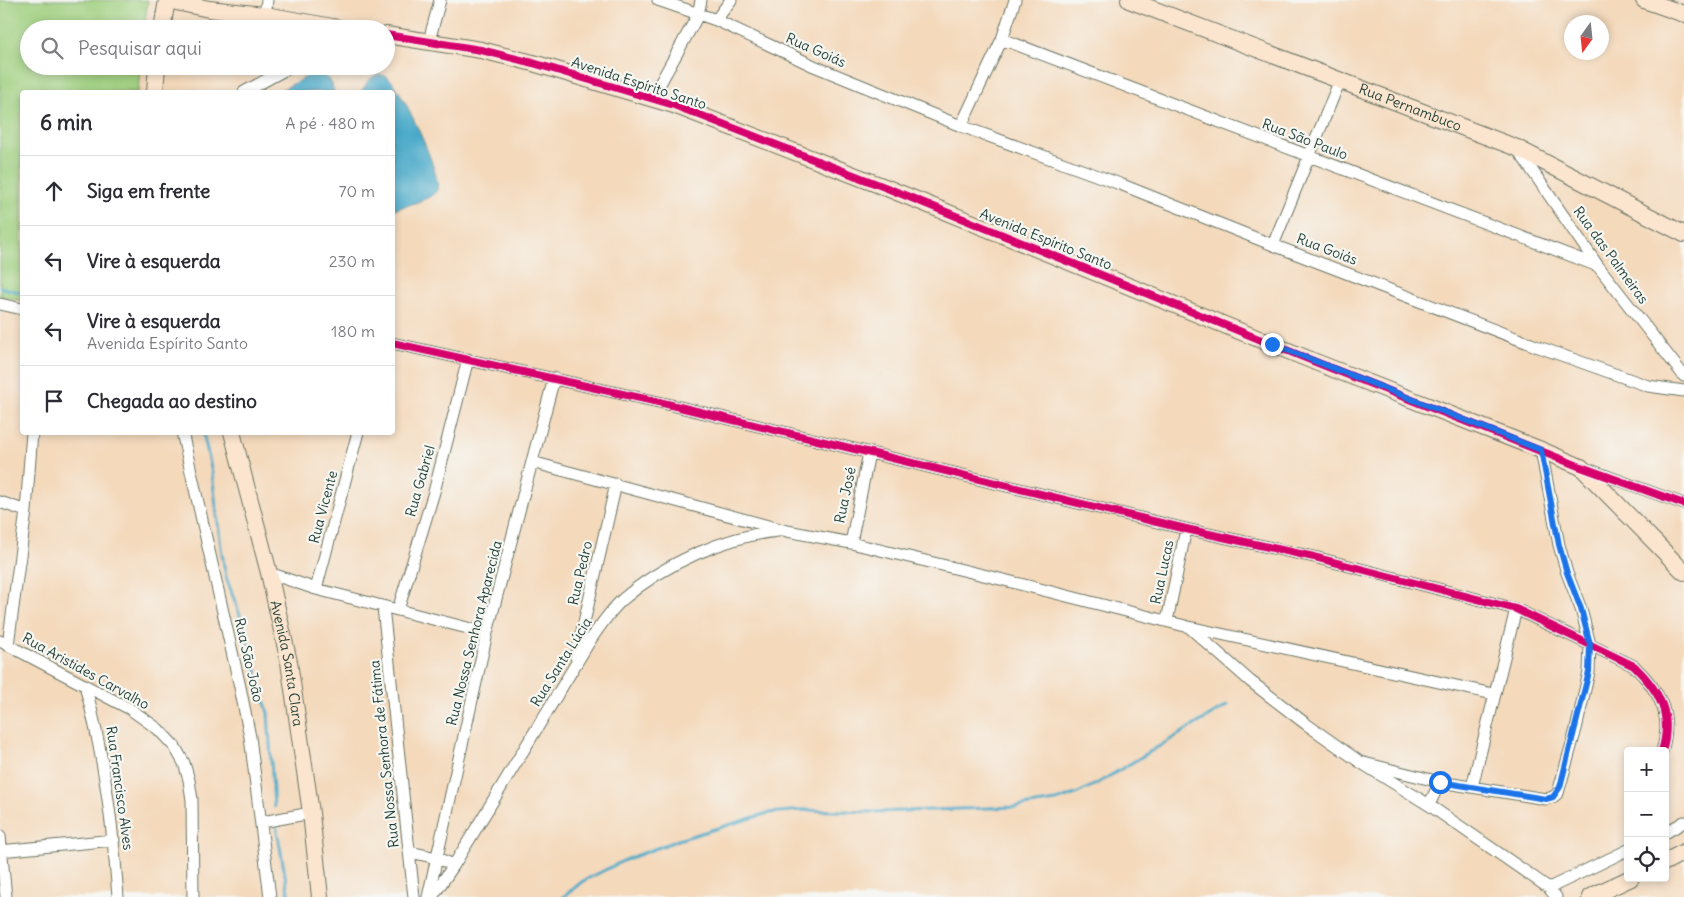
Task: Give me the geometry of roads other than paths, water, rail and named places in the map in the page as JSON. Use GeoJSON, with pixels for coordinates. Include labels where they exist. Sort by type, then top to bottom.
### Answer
{"type":"FeatureCollection","features":[{"type":"Feature","properties":{"kind":"street"},"geometry":{"type":"LineString","coordinates":[[164,20],[167,0],[209,8],[266,7],[312,20]]}},
{"type":"Feature","properties":{"kind":"street"},"geometry":{"type":"LineString","coordinates":[[429,41],[440,0]]}},
{"type":"Feature","properties":{"kind":"street","name":"Rua Goiás"},"geometry":{"type":"LineString","coordinates":[[658,0],[716,20],[814,66],[961,126],[1120,184],[1273,245],[1648,386],[1684,391]]}},
{"type":"Feature","properties":{"kind":"street"},"geometry":{"type":"LineString","coordinates":[[652,98],[698,15],[701,0]]}},
{"type":"Feature","properties":{"kind":"street"},"geometry":{"type":"LineString","coordinates":[[716,20],[731,0]]}},
{"type":"Feature","properties":{"kind":"street"},"geometry":{"type":"LineString","coordinates":[[961,126],[1002,39],[1015,0]]}},
{"type":"Feature","properties":{"kind":"street","name":"Rua Pernambuco"},"geometry":{"type":"LineString","coordinates":[[1129,0],[1517,148],[1684,234]]}},
{"type":"Feature","properties":{"kind":"street"},"geometry":{"type":"LineString","coordinates":[[1644,0],[1684,14]]}},
{"type":"Feature","properties":{"kind":"street","name":"Avenida Espírito Santo"},"geometry":{"type":"LineString","coordinates":[[395,36],[481,50],[534,62],[674,105],[878,184],[1318,363],[1684,504]]}},
{"type":"Feature","properties":{"kind":"street","name":"Rua São Paulo"},"geometry":{"type":"LineString","coordinates":[[1002,39],[1310,158],[1598,266]]}},
{"type":"Feature","properties":{"kind":"street"},"geometry":{"type":"LineString","coordinates":[[155,90],[156,75]]}},
{"type":"Feature","properties":{"kind":"street"},"geometry":{"type":"LineString","coordinates":[[248,90],[275,75]]}},
{"type":"Feature","properties":{"kind":"street"},"geometry":{"type":"LineString","coordinates":[[1273,245],[1310,158],[1340,80]]}},
{"type":"Feature","properties":{"kind":"street","name":"Rua das Palmeiras"},"geometry":{"type":"LineString","coordinates":[[1517,148],[1598,266],[1684,376]]}},
{"type":"Feature","properties":{"kind":"street"},"geometry":{"type":"LineString","coordinates":[[0,304],[20,309]]}},
{"type":"Feature","properties":{"kind":"street"},"geometry":{"type":"LineString","coordinates":[[395,344],[554,378],[1314,558],[1516,609],[1634,666],[1647,678],[1658,694],[1664,709],[1666,727],[1663,747]]}},
{"type":"Feature","properties":{"kind":"street","name":"Rua Gabriel"},"geometry":{"type":"LineString","coordinates":[[398,610],[434,492],[468,360]]}},
{"type":"Feature","properties":{"kind":"street","name":"Rua Nossa Senhora Aparecida"},"geometry":{"type":"LineString","coordinates":[[428,897],[487,633],[554,378]]}},
{"type":"Feature","properties":{"kind":"street"},"geometry":{"type":"LineString","coordinates":[[4,643],[26,511],[32,435]]}},
{"type":"Feature","properties":{"kind":"street","name":"Rua São João"},"geometry":{"type":"LineString","coordinates":[[183,435],[250,737],[270,897]]}},
{"type":"Feature","properties":{"kind":"street","name":"Avenida Santa Clara"},"geometry":{"type":"LineString","coordinates":[[233,435],[269,573],[289,662],[311,813],[320,897]]}},
{"type":"Feature","properties":{"kind":"street","name":"Rua Vicente"},"geometry":{"type":"LineString","coordinates":[[316,589],[357,435]]}},
{"type":"Feature","properties":{"kind":"street"},"geometry":{"type":"LineString","coordinates":[[1360,762],[1440,782],[1546,799],[1558,793],[1574,737],[1589,672],[1590,644],[1581,609],[1567,573],[1559,545],[1541,450]]}},
{"type":"Feature","properties":{"kind":"street","name":"Rua José"},"geometry":{"type":"LineString","coordinates":[[851,543],[869,453]]}},
{"type":"Feature","properties":{"kind":"street"},"geometry":{"type":"LineString","coordinates":[[532,462],[787,531],[851,543],[1189,627],[1494,694]]}},
{"type":"Feature","properties":{"kind":"street","name":"Avenida Espírito Santo"},"geometry":{"type":"LineString","coordinates":[[1582,466],[1684,572]]}},
{"type":"Feature","properties":{"kind":"street","name":"Rua Pedro"},"geometry":{"type":"LineString","coordinates":[[573,668],[616,484]]}},
{"type":"Feature","properties":{"kind":"street"},"geometry":{"type":"LineString","coordinates":[[0,502],[26,511]]}},
{"type":"Feature","properties":{"kind":"street","name":"Rua Lucas"},"geometry":{"type":"LineString","coordinates":[[1167,621],[1186,529]]}},
{"type":"Feature","properties":{"kind":"street","name":"Rua Santa Lúcia"},"geometry":{"type":"LineString","coordinates":[[432,897],[454,865],[590,639],[621,602],[641,585],[682,562],[720,544],[762,533],[787,531]]}},
{"type":"Feature","properties":{"kind":"street"},"geometry":{"type":"LineString","coordinates":[[269,573],[316,589],[487,633]]}},
{"type":"Feature","properties":{"kind":"street","name":"Rua Nossa Senhora de Fátima"},"geometry":{"type":"LineString","coordinates":[[383,607],[414,897]]}},
{"type":"Feature","properties":{"kind":"street"},"geometry":{"type":"LineString","coordinates":[[1472,787],[1516,609]]}},
{"type":"Feature","properties":{"kind":"street"},"geometry":{"type":"LineString","coordinates":[[1189,627],[1250,681],[1306,724],[1360,762],[1429,805],[1553,892],[1624,852]]}},
{"type":"Feature","properties":{"kind":"street","name":"Rua Aristides Carvalho"},"geometry":{"type":"LineString","coordinates":[[4,643],[130,709],[158,729],[175,747],[184,763],[192,800],[193,897]]}},
{"type":"Feature","properties":{"kind":"street","name":"Rua Francisco Alves"},"geometry":{"type":"LineString","coordinates":[[85,685],[96,724],[104,769],[114,840],[118,897]]}},
{"type":"Feature","properties":{"kind":"street"},"geometry":{"type":"LineString","coordinates":[[1429,805],[1440,782]]}},
{"type":"Feature","properties":{"kind":"street"},"geometry":{"type":"LineString","coordinates":[[262,822],[311,813]]}},
{"type":"Feature","properties":{"kind":"street"},"geometry":{"type":"LineString","coordinates":[[1669,831],[1684,822]]}},
{"type":"Feature","properties":{"kind":"street"},"geometry":{"type":"LineString","coordinates":[[0,836],[6,897]]}},
{"type":"Feature","properties":{"kind":"street"},"geometry":{"type":"LineString","coordinates":[[1,851],[114,840]]}},
{"type":"Feature","properties":{"kind":"street"},"geometry":{"type":"LineString","coordinates":[[410,852],[437,858],[454,865]]}},
{"type":"Feature","properties":{"kind":"street"},"geometry":{"type":"LineString","coordinates":[[1669,860],[1684,852]]}},
{"type":"Feature","properties":{"kind":"street"},"geometry":{"type":"LineString","coordinates":[[1590,897],[1624,881]]}},
{"type":"Feature","properties":{"kind":"water"},"geometry":{"type":"Polygon","coordinates":[[[310,75],[324,75],[329,80],[333,90],[281,90],[310,75]]]}},
{"type":"Feature","properties":{"kind":"water"},"geometry":{"type":"Polygon","coordinates":[[[382,75],[389,78],[395,85],[420,132],[434,168],[437,182],[437,190],[434,194],[395,209],[395,90],[362,90],[374,76],[382,75]]]}},
{"type":"Feature","properties":{"kind":"waterway"},"geometry":{"type":"LineString","coordinates":[[0,287],[20,292]]}},
{"type":"Feature","properties":{"kind":"waterway"},"geometry":{"type":"LineString","coordinates":[[204,435],[212,473],[226,577],[241,618],[268,713],[274,807]]}},
{"type":"Feature","properties":{"kind":"waterway"},"geometry":{"type":"LineString","coordinates":[[563,897],[583,881],[625,860],[678,840],[768,813],[802,810],[875,812],[1016,807],[1056,801],[1098,783],[1228,705]]}},
{"type":"Feature","properties":{"kind":"waterway"},"geometry":{"type":"LineString","coordinates":[[276,825],[289,897]]}}]}
